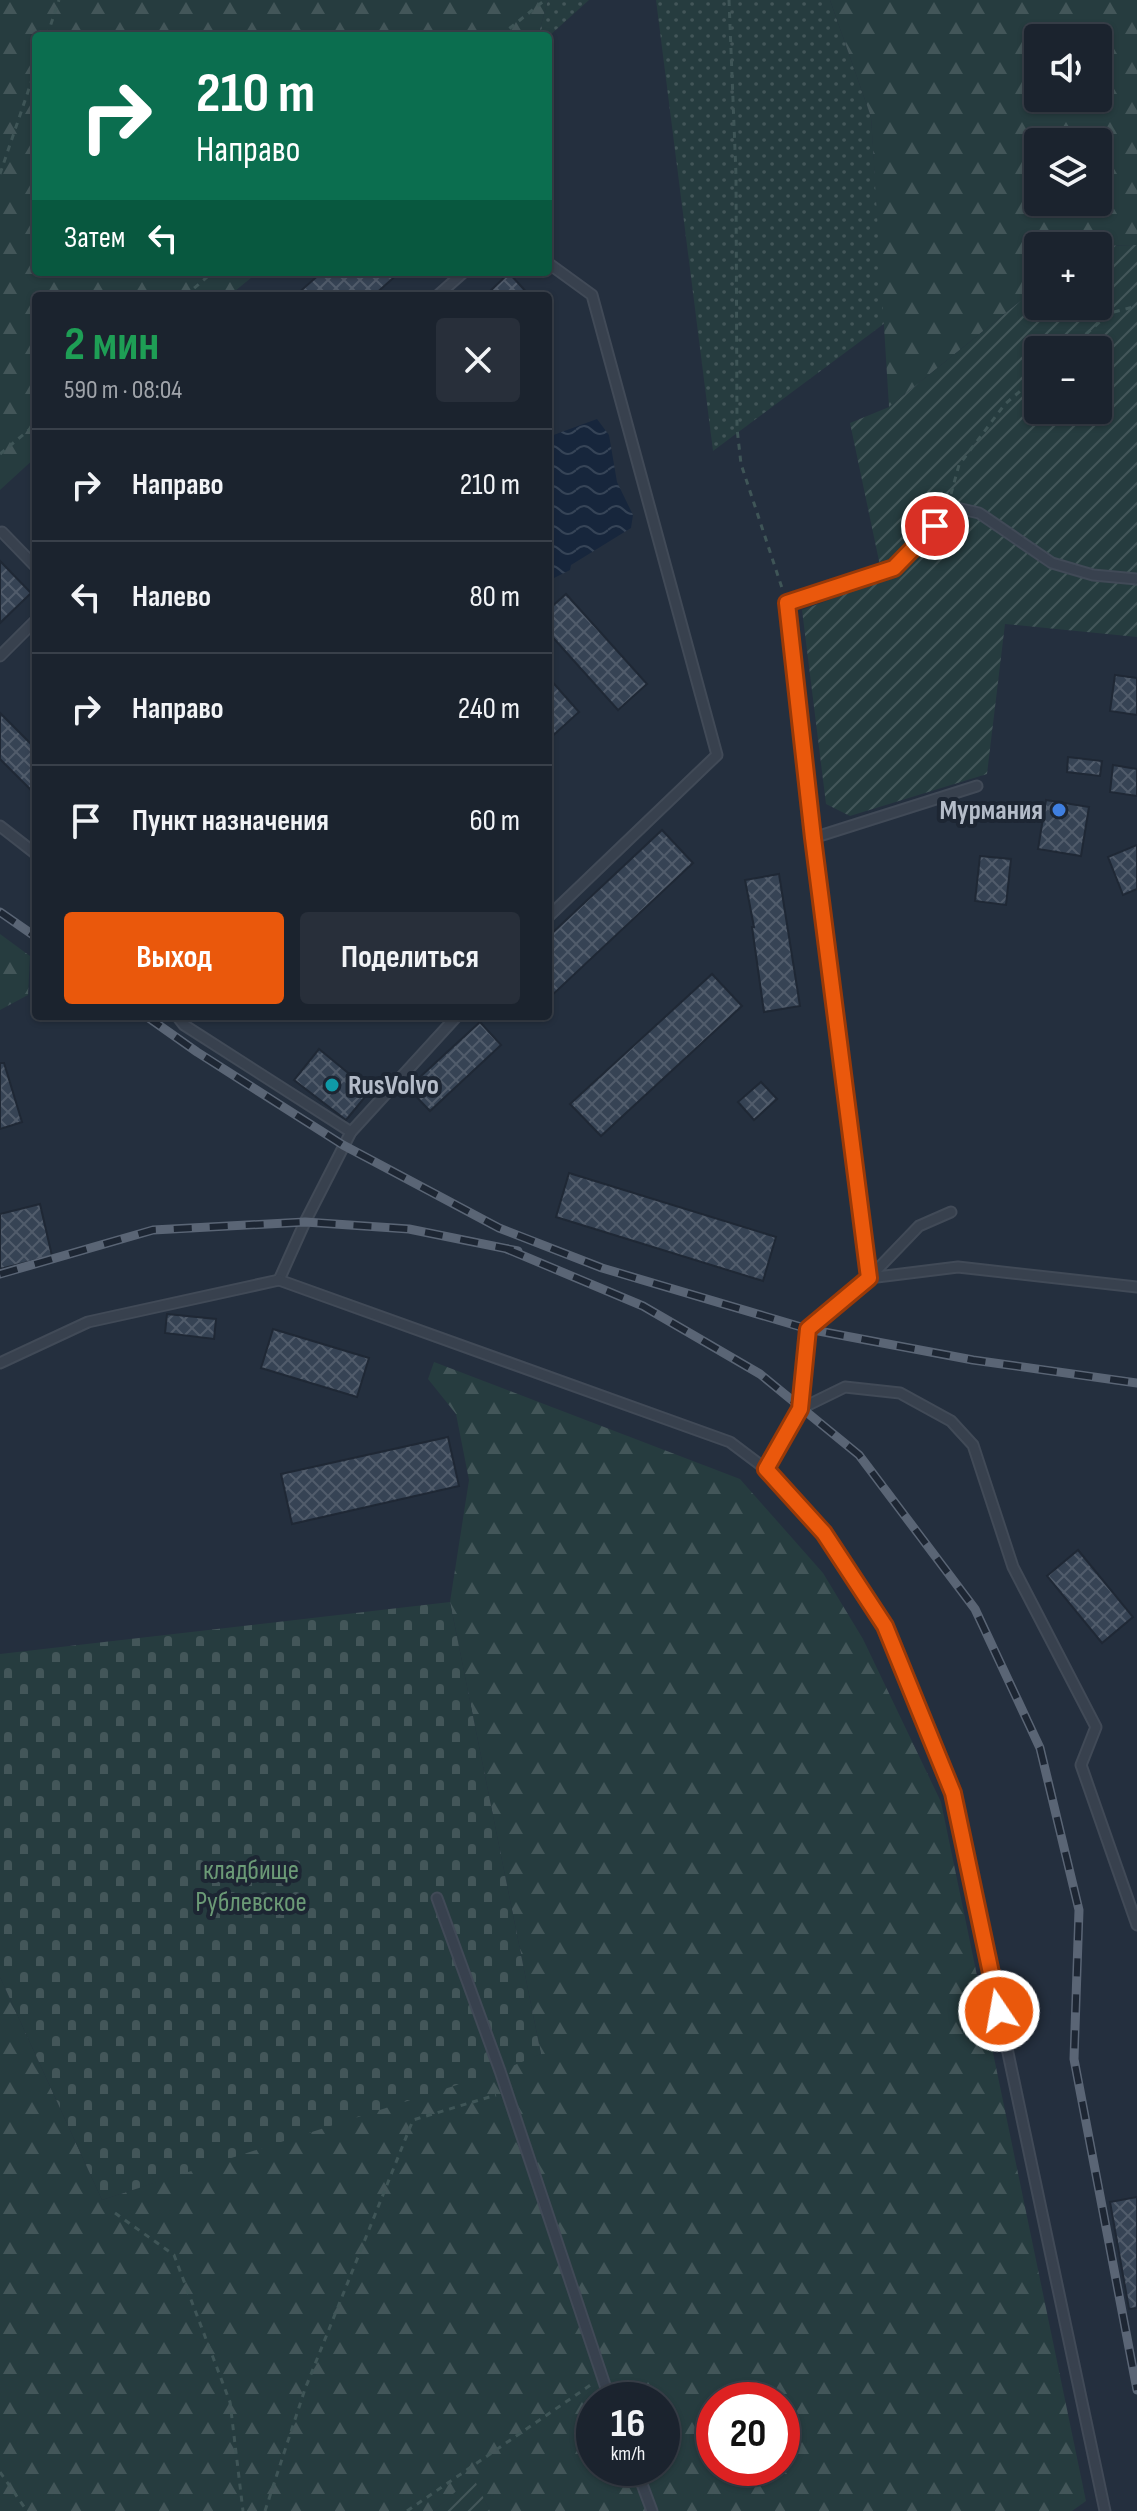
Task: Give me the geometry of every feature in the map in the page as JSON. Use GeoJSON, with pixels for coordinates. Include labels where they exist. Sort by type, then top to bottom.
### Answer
{"type":"FeatureCollection","features":[{"type":"Feature","properties":{"kind":"lane"},"geometry":{"type":"LineString","coordinates":[[552,266],[592,295],[717,755],[552,913]]}},
{"type":"Feature","properties":{"kind":"lane"},"geometry":{"type":"LineString","coordinates":[[442,292],[460,276]]}},
{"type":"Feature","properties":{"kind":"lane"},"geometry":{"type":"LineString","coordinates":[[869,1278],[813,838],[787,603],[894,568],[935,526],[948,506],[979,513],[1052,563],[1093,575],[1137,579]]}},
{"type":"Feature","properties":{"kind":"lane"},"geometry":{"type":"LineString","coordinates":[[2,532],[32,563]]}},
{"type":"Feature","properties":{"kind":"lane"},"geometry":{"type":"LineString","coordinates":[[0,656],[32,624]]}},
{"type":"Feature","properties":{"kind":"lane"},"geometry":{"type":"LineString","coordinates":[[813,838],[977,786]]}},
{"type":"Feature","properties":{"kind":"lane"},"geometry":{"type":"LineString","coordinates":[[0,826],[32,851]]}},
{"type":"Feature","properties":{"kind":"lane"},"geometry":{"type":"LineString","coordinates":[[180,1020],[351,1132]]}},
{"type":"Feature","properties":{"kind":"lane"},"geometry":{"type":"LineString","coordinates":[[279,1280],[351,1132],[453,1020]]}},
{"type":"Feature","properties":{"kind":"lane"},"geometry":{"type":"LineString","coordinates":[[766,1469],[800,1409],[808,1329],[869,1278],[919,1226],[951,1212]]}},
{"type":"Feature","properties":{"kind":"lane"},"geometry":{"type":"LineString","coordinates":[[869,1278],[958,1267],[1137,1287]]}},
{"type":"Feature","properties":{"kind":"lane"},"geometry":{"type":"LineString","coordinates":[[0,1363],[88,1322],[279,1280],[730,1442],[766,1469],[824,1533],[885,1626],[953,1793],[1105,2511]]}},
{"type":"Feature","properties":{"kind":"lane"},"geometry":{"type":"LineString","coordinates":[[800,1409],[845,1387],[900,1393],[951,1421],[973,1445],[1013,1567],[1096,1727],[1081,1765],[1137,1925]]}},
{"type":"Feature","properties":{"kind":"lane"},"geometry":{"type":"LineString","coordinates":[[437,1898],[507,2091],[603,2382]]}},
{"type":"Feature","properties":{"kind":"lane"},"geometry":{"type":"LineString","coordinates":[[643,2486],[652,2511]]}},
{"type":"Feature","properties":{"kind":"path"},"geometry":{"type":"LineString","coordinates":[[48,32],[59,0]]}},
{"type":"Feature","properties":{"kind":"path"},"geometry":{"type":"LineString","coordinates":[[505,32],[545,0]]}},
{"type":"Feature","properties":{"kind":"path"},"geometry":{"type":"LineString","coordinates":[[729,0],[736,175],[737,428],[741,464],[787,603]]}},
{"type":"Feature","properties":{"kind":"path"},"geometry":{"type":"LineString","coordinates":[[0,174],[32,80]]}},
{"type":"Feature","properties":{"kind":"path"},"geometry":{"type":"LineString","coordinates":[[190,292],[208,276]]}},
{"type":"Feature","properties":{"kind":"path"},"geometry":{"type":"LineString","coordinates":[[1084,336],[1110,313],[1137,306]]}},
{"type":"Feature","properties":{"kind":"path"},"geometry":{"type":"LineString","coordinates":[[948,506],[959,465],[1005,404],[1024,388]]}},
{"type":"Feature","properties":{"kind":"path"},"geometry":{"type":"LineString","coordinates":[[0,454],[32,427]]}},
{"type":"Feature","properties":{"kind":"path"},"geometry":{"type":"LineString","coordinates":[[265,2511],[305,2389],[413,2120],[507,2091]]}},
{"type":"Feature","properties":{"kind":"path"},"geometry":{"type":"LineString","coordinates":[[115,2213],[174,2255],[230,2402],[243,2511]]}},
{"type":"Feature","properties":{"kind":"path"},"geometry":{"type":"LineString","coordinates":[[407,2511],[602,2378]]}},
{"type":"Feature","properties":{"kind":"path"},"geometry":{"type":"LineString","coordinates":[[0,2472],[27,2511]]}},
{"type":"Feature","properties":{"kind":"green space"},"geometry":{"type":"Polygon","coordinates":[[[0,0],[548,0],[539,32],[32,32],[32,276],[253,276],[234,292],[32,292],[32,461],[0,490],[0,0]]]}},
{"type":"Feature","properties":{"kind":"green space"},"geometry":{"type":"Polygon","coordinates":[[[548,0],[589,0],[552,33],[539,32],[548,0]]]}},
{"type":"Feature","properties":{"kind":"green space"},"geometry":{"type":"Polygon","coordinates":[[[656,0],[830,0],[871,117],[885,323],[713,451],[656,0]]]}},
{"type":"Feature","properties":{"kind":"green space"},"geometry":{"type":"Polygon","coordinates":[[[830,0],[1137,0],[1137,245],[1112,245],[1112,232],[1024,232],[1024,298],[889,407],[871,117],[830,0]]]}},
{"type":"Feature","properties":{"kind":"green space"},"geometry":{"type":"Polygon","coordinates":[[[1137,245],[1137,637],[1005,624],[987,774],[850,816],[826,804],[802,610],[883,580],[850,423],[889,407],[1024,298],[1024,320],[1112,320],[1112,246],[1137,245]]]}},
{"type":"Feature","properties":{"kind":"green space"},"geometry":{"type":"Polygon","coordinates":[[[0,934],[30,956],[28,995],[0,1010],[0,934]]]}},
{"type":"Feature","properties":{"kind":"green space"},"geometry":{"type":"Polygon","coordinates":[[[434,1362],[740,1479],[823,1573],[863,1639],[941,1802],[1086,2501],[1072,2511],[490,2511],[473,2478],[433,2511],[0,2511],[0,1977],[102,2200],[541,2054],[450,1602],[469,1480],[456,1414],[428,1379],[434,1362]]]}},
{"type":"Feature","properties":{"kind":"green space","name":"кладбище Рублевское"},"geometry":{"type":"Polygon","coordinates":[[[450,1602],[541,2054],[500,2071],[102,2200],[0,1977],[0,1654],[450,1602]]]}},
{"type":"Feature","properties":{"kind":"green space"},"geometry":{"type":"Polygon","coordinates":[[[473,2477],[490,2511],[433,2511],[473,2477]]]}},
{"type":"Feature","properties":{"kind":"water"},"geometry":{"type":"Polygon","coordinates":[[[597,419],[609,435],[617,482],[633,515],[631,528],[552,579],[552,436],[597,419]]]}},
{"type":"Feature","properties":{"kind":"building"},"geometry":{"type":"Polygon","coordinates":[[[318,276],[396,276],[378,292],[300,292],[318,276]]]}},
{"type":"Feature","properties":{"kind":"building"},"geometry":{"type":"Polygon","coordinates":[[[506,276],[512,276],[526,292],[489,292],[506,276]]]}},
{"type":"Feature","properties":{"kind":"building"},"geometry":{"type":"Polygon","coordinates":[[[0,561],[31,593],[0,623],[0,561]]]}},
{"type":"Feature","properties":{"kind":"building"},"geometry":{"type":"Polygon","coordinates":[[[566,594],[647,684],[618,710],[552,636],[552,606],[566,594]]]}},
{"type":"Feature","properties":{"kind":"building"},"geometry":{"type":"Polygon","coordinates":[[[1115,675],[1137,678],[1137,715],[1110,711],[1115,675]]]}},
{"type":"Feature","properties":{"kind":"building"},"geometry":{"type":"Polygon","coordinates":[[[552,682],[579,712],[552,736],[552,682]]]}},
{"type":"Feature","properties":{"kind":"building"},"geometry":{"type":"Polygon","coordinates":[[[0,713],[32,745],[32,791],[0,759],[0,713]]]}},
{"type":"Feature","properties":{"kind":"building"},"geometry":{"type":"Polygon","coordinates":[[[1068,757],[1102,761],[1100,776],[1067,772],[1068,757]]]}},
{"type":"Feature","properties":{"kind":"building"},"geometry":{"type":"Polygon","coordinates":[[[1113,765],[1137,769],[1137,796],[1110,792],[1113,765]]]}},
{"type":"Feature","properties":{"kind":"building"},"geometry":{"type":"Polygon","coordinates":[[[1046,800],[1089,807],[1081,856],[1038,849],[1046,800]]]}},
{"type":"Feature","properties":{"kind":"building"},"geometry":{"type":"Polygon","coordinates":[[[662,830],[693,863],[552,995],[552,933],[662,830]]]}},
{"type":"Feature","properties":{"kind":"building"},"geometry":{"type":"Polygon","coordinates":[[[1137,845],[1137,889],[1123,895],[1108,857],[1137,845]]]}},
{"type":"Feature","properties":{"kind":"building"},"geometry":{"type":"Polygon","coordinates":[[[980,856],[1011,859],[1006,905],[975,901],[980,856]]]}},
{"type":"Feature","properties":{"kind":"building"},"geometry":{"type":"Polygon","coordinates":[[[779,874],[800,1006],[764,1012],[745,880],[779,874]]]}},
{"type":"Feature","properties":{"kind":"building"},"geometry":{"type":"Polygon","coordinates":[[[712,974],[742,1006],[601,1136],[570,1104],[712,974]]]}},
{"type":"Feature","properties":{"kind":"building"},"geometry":{"type":"Polygon","coordinates":[[[480,1022],[501,1045],[430,1111],[408,1088],[480,1022]]]}},
{"type":"Feature","properties":{"kind":"building","name":"RusVolvo"},"geometry":{"type":"Polygon","coordinates":[[[319,1049],[370,1091],[346,1120],[294,1080],[319,1049]]]}},
{"type":"Feature","properties":{"kind":"building"},"geometry":{"type":"Polygon","coordinates":[[[0,1063],[4,1063],[22,1122],[0,1129],[0,1063]]]}},
{"type":"Feature","properties":{"kind":"building"},"geometry":{"type":"Polygon","coordinates":[[[761,1082],[777,1099],[754,1120],[738,1102],[761,1082]]]}},
{"type":"Feature","properties":{"kind":"building"},"geometry":{"type":"Polygon","coordinates":[[[569,1173],[776,1237],[763,1281],[556,1217],[569,1173]]]}},
{"type":"Feature","properties":{"kind":"building"},"geometry":{"type":"Polygon","coordinates":[[[40,1204],[52,1256],[0,1269],[0,1214],[40,1204]]]}},
{"type":"Feature","properties":{"kind":"building"},"geometry":{"type":"Polygon","coordinates":[[[167,1314],[216,1319],[214,1339],[165,1333],[167,1314]]]}},
{"type":"Feature","properties":{"kind":"building"},"geometry":{"type":"Polygon","coordinates":[[[273,1329],[369,1358],[357,1397],[261,1368],[273,1329]]]}},
{"type":"Feature","properties":{"kind":"building"},"geometry":{"type":"Polygon","coordinates":[[[448,1437],[459,1486],[292,1524],[281,1474],[448,1437]]]}},
{"type":"Feature","properties":{"kind":"building"},"geometry":{"type":"Polygon","coordinates":[[[1078,1550],[1133,1617],[1102,1643],[1047,1576],[1078,1550]]]}},
{"type":"Feature","properties":{"kind":"building"},"geometry":{"type":"Polygon","coordinates":[[[1137,2197],[1137,2308],[1129,2309],[1110,2202],[1137,2197]]]}},
{"type":"Feature","properties":{"kind":"railway"},"geometry":{"type":"LineString","coordinates":[[0,912],[32,934]]}},
{"type":"Feature","properties":{"kind":"railway"},"geometry":{"type":"LineString","coordinates":[[152,1020],[343,1145],[499,1228],[602,1268],[808,1329],[973,1360],[1137,1383]]}},
{"type":"Feature","properties":{"kind":"railway"},"geometry":{"type":"LineString","coordinates":[[0,1274],[153,1230],[305,1222],[409,1229],[518,1251]]}},
{"type":"Feature","properties":{"kind":"railway"},"geometry":{"type":"LineString","coordinates":[[507,1249],[643,1306],[760,1374],[859,1455],[975,1609],[1040,1748],[1079,1910],[1074,2059],[1137,2390]]}},
{"type":"Feature","properties":{"kind":"place","name":"Мурмания"},"geometry":{"type":"Point","coordinates":[1059,810]}},
{"type":"Feature","properties":{"kind":"place","name":"RusVolvo"},"geometry":{"type":"Point","coordinates":[332,1085]}},
{"type":"Feature","properties":{"kind":"route"},"geometry":{"type":"LineString","coordinates":[[935,526],[894,568],[787,603],[813,838],[869,1278],[808,1329],[800,1409],[766,1469],[824,1533],[885,1626],[953,1793],[999,2011]]}}]}
